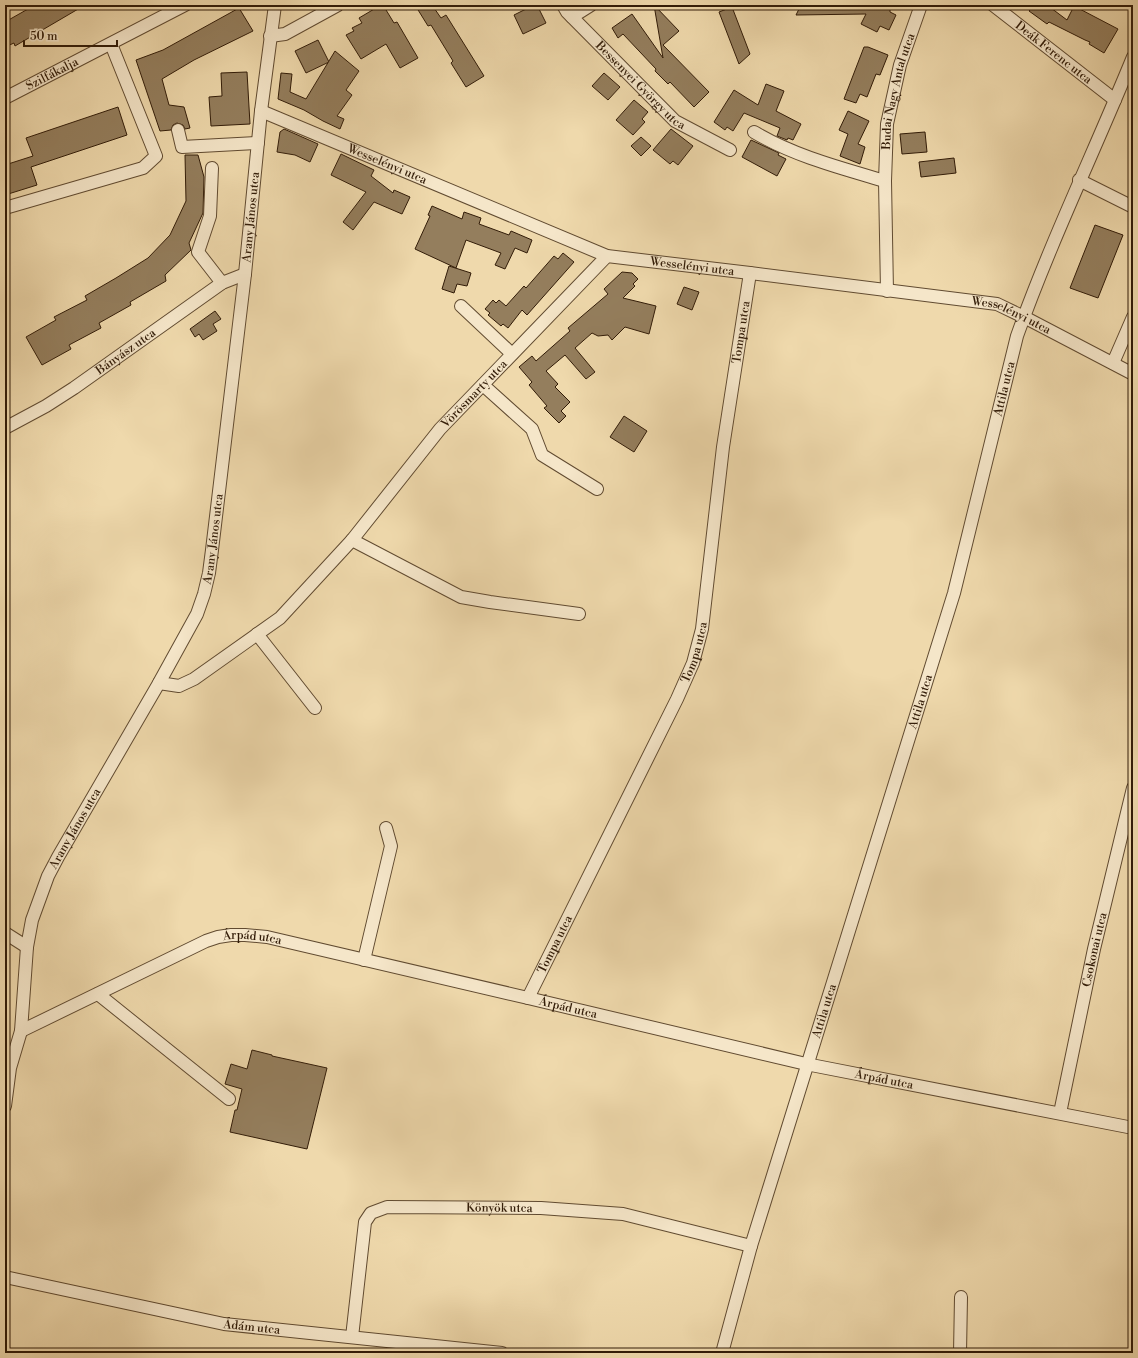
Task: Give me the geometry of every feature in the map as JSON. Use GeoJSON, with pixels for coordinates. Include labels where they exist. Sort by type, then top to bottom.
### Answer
{"type":"FeatureCollection","features":[{"type":"Feature","properties":{"kind":"street","name":"Arany János utca"},"geometry":{"type":"LineString","coordinates":[[5,1106],[10,1068],[21,1031],[27,947],[32,920],[48,876],[159,683],[197,614],[204,594],[209,573],[245,274],[261,111],[275,5]]}},
{"type":"Feature","properties":{"kind":"street"},"geometry":{"type":"LineString","coordinates":[[270,36],[286,34],[338,5]]}},
{"type":"Feature","properties":{"kind":"street","name":"Bessenyei György utca"},"geometry":{"type":"LineString","coordinates":[[563,5],[567,12],[675,121],[730,150]]}},
{"type":"Feature","properties":{"kind":"street"},"geometry":{"type":"LineString","coordinates":[[572,17],[591,5]]}},
{"type":"Feature","properties":{"kind":"street","name":"Budai Nagy Antal utca"},"geometry":{"type":"LineString","coordinates":[[887,290],[885,181],[887,124],[900,65],[921,5]]}},
{"type":"Feature","properties":{"kind":"street","name":"Deák Ferenc utca"},"geometry":{"type":"LineString","coordinates":[[993,5],[1115,100]]}},
{"type":"Feature","properties":{"kind":"street","name":"Szilfákalja"},"geometry":{"type":"LineString","coordinates":[[5,98],[110,44],[176,7]]}},
{"type":"Feature","properties":{"kind":"street"},"geometry":{"type":"LineString","coordinates":[[5,208],[143,168],[156,156],[110,44]]}},
{"type":"Feature","properties":{"kind":"street","name":"Attila utca"},"geometry":{"type":"LineString","coordinates":[[722,1353],[751,1246],[806,1064],[954,593],[1017,336],[1079,180],[1133,57]]}},
{"type":"Feature","properties":{"kind":"street","name":"Wesselényi utca"},"geometry":{"type":"LineString","coordinates":[[261,111],[606,256],[998,304],[1024,316],[1133,374]]}},
{"type":"Feature","properties":{"kind":"street"},"geometry":{"type":"LineString","coordinates":[[178,130],[182,147],[258,143]]}},
{"type":"Feature","properties":{"kind":"street"},"geometry":{"type":"LineString","coordinates":[[754,132],[814,160],[885,181]]}},
{"type":"Feature","properties":{"kind":"street"},"geometry":{"type":"LineString","coordinates":[[212,168],[210,216],[198,252],[222,284]]}},
{"type":"Feature","properties":{"kind":"street"},"geometry":{"type":"LineString","coordinates":[[1079,180],[1133,207]]}},
{"type":"Feature","properties":{"kind":"street","name":"Vörösmarty utca"},"geometry":{"type":"LineString","coordinates":[[159,683],[179,686],[194,679],[280,618],[352,540],[440,429],[606,256]]}},
{"type":"Feature","properties":{"kind":"street","name":"Tompa utca"},"geometry":{"type":"LineString","coordinates":[[528,998],[677,699],[693,663],[702,629],[723,447],[750,273]]}},
{"type":"Feature","properties":{"kind":"street","name":"Bányász utca"},"geometry":{"type":"LineString","coordinates":[[5,428],[46,406],[74,388],[222,284],[245,274]]}},
{"type":"Feature","properties":{"kind":"street"},"geometry":{"type":"LineString","coordinates":[[461,306],[512,354]]}},
{"type":"Feature","properties":{"kind":"street"},"geometry":{"type":"LineString","coordinates":[[1113,363],[1133,317]]}},
{"type":"Feature","properties":{"kind":"street"},"geometry":{"type":"LineString","coordinates":[[483,385],[532,428],[542,455],[597,489]]}},
{"type":"Feature","properties":{"kind":"street"},"geometry":{"type":"LineString","coordinates":[[352,540],[461,597],[579,614]]}},
{"type":"Feature","properties":{"kind":"street"},"geometry":{"type":"LineString","coordinates":[[257,634],[315,708]]}},
{"type":"Feature","properties":{"kind":"street","name":"Csokonai utca"},"geometry":{"type":"LineString","coordinates":[[1060,1113],[1094,949],[1133,788]]}},
{"type":"Feature","properties":{"kind":"street"},"geometry":{"type":"LineString","coordinates":[[364,960],[391,846],[386,828]]}},
{"type":"Feature","properties":{"kind":"street"},"geometry":{"type":"LineString","coordinates":[[5,933],[27,947]]}},
{"type":"Feature","properties":{"kind":"street","name":"Árpád utca"},"geometry":{"type":"LineString","coordinates":[[21,1031],[206,941],[231,935],[245,935],[267,938],[364,960],[806,1064],[1133,1128]]}},
{"type":"Feature","properties":{"kind":"street"},"geometry":{"type":"LineString","coordinates":[[98,994],[229,1099]]}},
{"type":"Feature","properties":{"kind":"street","name":"Könyök utca"},"geometry":{"type":"LineString","coordinates":[[352,1337],[365,1222],[371,1213],[387,1207],[541,1208],[623,1214],[751,1246]]}},
{"type":"Feature","properties":{"kind":"street","name":"Ádám utca"},"geometry":{"type":"LineString","coordinates":[[5,1277],[224,1324],[502,1353]]}},
{"type":"Feature","properties":{"kind":"street"},"geometry":{"type":"LineString","coordinates":[[960,1353],[961,1297]]}},
{"type":"Feature","properties":{"kind":"building"},"geometry":{"type":"Polygon","coordinates":[[[35,5],[85,5],[15,46],[14,43],[5,47],[5,22],[35,5]]]}},
{"type":"Feature","properties":{"kind":"building"},"geometry":{"type":"Polygon","coordinates":[[[383,5],[394,23],[397,22],[418,58],[400,68],[386,44],[361,59],[346,35],[354,31],[352,28],[362,23],[359,18],[383,5]]]}},
{"type":"Feature","properties":{"kind":"building"},"geometry":{"type":"Polygon","coordinates":[[[415,5],[432,5],[441,18],[446,15],[484,76],[466,87],[451,63],[453,61],[431,25],[428,26],[415,5]]]}},
{"type":"Feature","properties":{"kind":"building"},"geometry":{"type":"Polygon","coordinates":[[[537,5],[546,23],[523,34],[514,15],[537,5]]]}},
{"type":"Feature","properties":{"kind":"building"},"geometry":{"type":"Polygon","coordinates":[[[654,5],[679,31],[663,45],[709,92],[694,107],[670,82],[668,84],[655,71],[656,69],[623,34],[618,38],[612,28],[632,14],[663,58],[654,5]]]}},
{"type":"Feature","properties":{"kind":"building"},"geometry":{"type":"Polygon","coordinates":[[[801,5],[890,5],[890,12],[896,15],[889,30],[880,26],[877,32],[861,24],[866,14],[796,15],[801,5]]]}},
{"type":"Feature","properties":{"kind":"building"},"geometry":{"type":"Polygon","coordinates":[[[1034,5],[1047,5],[1067,20],[1074,6],[1118,29],[1104,53],[1089,44],[1090,42],[1049,22],[1047,24],[1029,11],[1034,5]]]}},
{"type":"Feature","properties":{"kind":"building"},"geometry":{"type":"Polygon","coordinates":[[[732,7],[750,54],[739,64],[719,12],[732,7]]]}},
{"type":"Feature","properties":{"kind":"building"},"geometry":{"type":"Polygon","coordinates":[[[239,8],[253,31],[194,60],[162,79],[169,105],[184,107],[190,128],[185,129],[183,125],[177,123],[173,125],[171,130],[160,131],[136,60],[163,50],[239,8]]]}},
{"type":"Feature","properties":{"kind":"building"},"geometry":{"type":"Polygon","coordinates":[[[318,40],[329,62],[306,73],[295,51],[318,40]]]}},
{"type":"Feature","properties":{"kind":"building"},"geometry":{"type":"Polygon","coordinates":[[[864,47],[868,47],[888,55],[880,75],[876,74],[867,97],[860,94],[856,103],[844,99],[864,47]]]}},
{"type":"Feature","properties":{"kind":"building"},"geometry":{"type":"Polygon","coordinates":[[[335,51],[359,71],[346,90],[352,95],[337,116],[344,119],[340,129],[304,110],[278,99],[281,73],[292,74],[290,92],[306,99],[335,51]]]}},
{"type":"Feature","properties":{"kind":"building"},"geometry":{"type":"Polygon","coordinates":[[[247,72],[250,124],[211,126],[209,97],[222,96],[221,73],[247,72]]]}},
{"type":"Feature","properties":{"kind":"building"},"geometry":{"type":"Polygon","coordinates":[[[604,73],[620,87],[608,100],[592,86],[604,73]]]}},
{"type":"Feature","properties":{"kind":"building"},"geometry":{"type":"Polygon","coordinates":[[[766,84],[784,91],[776,111],[801,124],[793,140],[788,138],[787,140],[777,136],[780,128],[744,113],[733,131],[727,127],[725,130],[714,122],[734,90],[758,105],[766,84]]]}},
{"type":"Feature","properties":{"kind":"building"},"geometry":{"type":"Polygon","coordinates":[[[634,100],[648,112],[642,119],[645,122],[633,135],[616,120],[634,100]]]}},
{"type":"Feature","properties":{"kind":"building"},"geometry":{"type":"Polygon","coordinates":[[[118,107],[127,135],[31,167],[37,185],[5,195],[5,165],[33,156],[26,138],[118,107]]]}},
{"type":"Feature","properties":{"kind":"building"},"geometry":{"type":"Polygon","coordinates":[[[848,111],[869,121],[858,144],[865,147],[860,164],[840,156],[848,134],[839,130],[848,111]]]}},
{"type":"Feature","properties":{"kind":"building"},"geometry":{"type":"Polygon","coordinates":[[[284,129],[318,144],[310,162],[295,155],[277,152],[280,132],[284,129]]]}},
{"type":"Feature","properties":{"kind":"building"},"geometry":{"type":"Polygon","coordinates":[[[671,129],[693,146],[678,165],[673,161],[670,164],[653,150],[671,129]]]}},
{"type":"Feature","properties":{"kind":"building"},"geometry":{"type":"Polygon","coordinates":[[[925,132],[927,152],[902,154],[900,134],[925,132]]]}},
{"type":"Feature","properties":{"kind":"building"},"geometry":{"type":"Polygon","coordinates":[[[641,137],[651,146],[641,156],[631,146],[641,137]]]}},
{"type":"Feature","properties":{"kind":"building"},"geometry":{"type":"Polygon","coordinates":[[[751,140],[779,153],[778,155],[786,159],[777,176],[742,157],[751,140]]]}},
{"type":"Feature","properties":{"kind":"building"},"geometry":{"type":"Polygon","coordinates":[[[341,154],[374,170],[371,176],[393,193],[394,190],[410,197],[402,214],[374,202],[353,230],[343,222],[366,192],[331,175],[341,154]]]}},
{"type":"Feature","properties":{"kind":"building"},"geometry":{"type":"Polygon","coordinates":[[[185,155],[198,155],[204,177],[203,213],[189,243],[191,250],[165,275],[166,281],[130,302],[131,305],[99,323],[101,328],[69,345],[71,349],[42,365],[26,337],[56,320],[54,317],[87,300],[85,296],[148,258],[170,235],[186,201],[185,155]]]}},
{"type":"Feature","properties":{"kind":"building"},"geometry":{"type":"Polygon","coordinates":[[[954,158],[956,173],[921,177],[919,162],[954,158]]]}},
{"type":"Feature","properties":{"kind":"building"},"geometry":{"type":"Polygon","coordinates":[[[432,206],[462,219],[464,212],[481,218],[479,224],[509,235],[511,231],[532,240],[527,253],[515,248],[505,269],[495,265],[501,253],[466,240],[456,268],[415,249],[430,216],[428,215],[432,206]]]}},
{"type":"Feature","properties":{"kind":"building"},"geometry":{"type":"Polygon","coordinates":[[[1095,225],[1123,235],[1098,298],[1070,288],[1095,225]]]}},
{"type":"Feature","properties":{"kind":"building"},"geometry":{"type":"Polygon","coordinates":[[[563,253],[574,262],[527,315],[522,310],[508,328],[503,324],[501,326],[488,315],[490,313],[485,309],[493,300],[496,303],[499,300],[506,306],[524,286],[526,288],[554,256],[558,259],[563,253]]]}},
{"type":"Feature","properties":{"kind":"building"},"geometry":{"type":"Polygon","coordinates":[[[449,266],[471,273],[467,286],[457,284],[454,293],[442,289],[449,266]]]}},
{"type":"Feature","properties":{"kind":"building"},"geometry":{"type":"Polygon","coordinates":[[[622,272],[632,273],[638,279],[633,284],[635,286],[623,298],[656,306],[649,334],[625,327],[612,340],[608,335],[598,336],[592,333],[575,348],[595,372],[586,379],[565,355],[546,371],[558,384],[555,387],[570,402],[561,411],[566,416],[559,423],[544,408],[547,406],[529,385],[532,382],[519,367],[532,356],[536,361],[570,331],[568,328],[608,294],[604,289],[622,272]]]}},
{"type":"Feature","properties":{"kind":"building"},"geometry":{"type":"Polygon","coordinates":[[[684,287],[699,292],[692,310],[677,304],[684,287]]]}},
{"type":"Feature","properties":{"kind":"building"},"geometry":{"type":"Polygon","coordinates":[[[215,311],[221,319],[213,324],[217,331],[203,340],[199,334],[195,337],[190,329],[215,311]]]}},
{"type":"Feature","properties":{"kind":"building"},"geometry":{"type":"Polygon","coordinates":[[[624,416],[647,431],[634,452],[610,437],[624,416]]]}},
{"type":"Feature","properties":{"kind":"building"},"geometry":{"type":"Polygon","coordinates":[[[252,1050],[327,1068],[307,1149],[230,1132],[242,1089],[225,1084],[231,1064],[247,1069],[252,1050]]]}}]}
